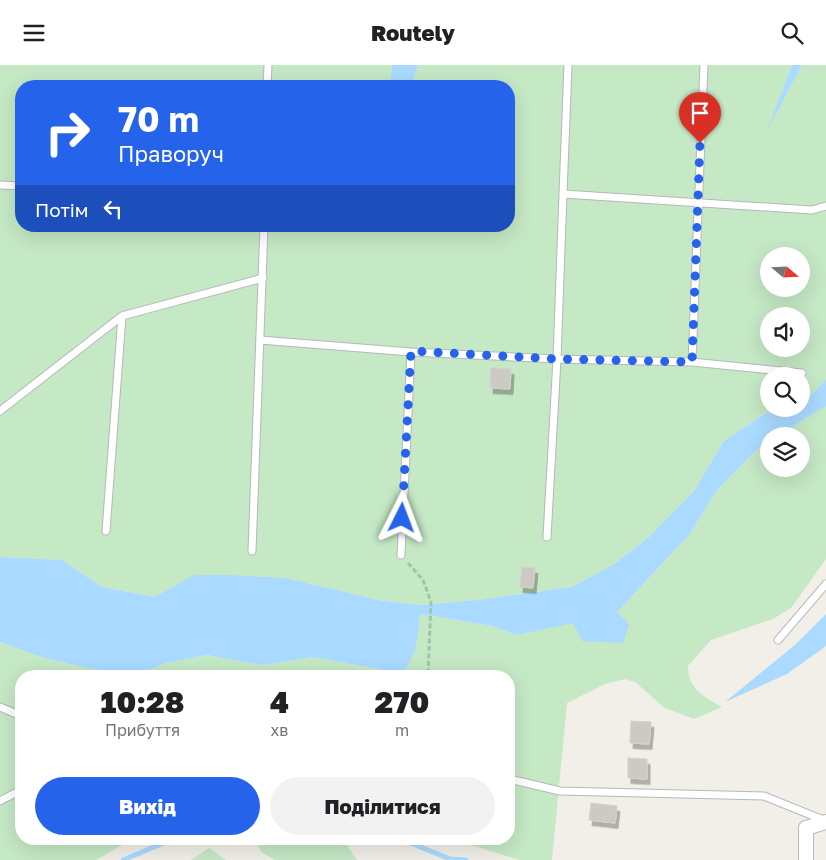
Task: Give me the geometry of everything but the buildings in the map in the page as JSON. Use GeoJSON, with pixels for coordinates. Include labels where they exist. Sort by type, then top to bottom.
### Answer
{"type":"FeatureCollection","features":[{"type":"Feature","properties":{"kind":"street"},"geometry":{"type":"LineString","coordinates":[[806,860],[806,828],[826,821]]}},
{"type":"Feature","properties":{"kind":"lane"},"geometry":{"type":"LineString","coordinates":[[267,80],[268,65]]}},
{"type":"Feature","properties":{"kind":"lane"},"geometry":{"type":"LineString","coordinates":[[547,537],[557,359],[568,65]]}},
{"type":"Feature","properties":{"kind":"lane"},"geometry":{"type":"LineString","coordinates":[[692,362],[704,65]]}},
{"type":"Feature","properties":{"kind":"lane"},"geometry":{"type":"LineString","coordinates":[[0,185],[15,186]]}},
{"type":"Feature","properties":{"kind":"lane"},"geometry":{"type":"LineString","coordinates":[[563,193],[812,211],[826,206]]}},
{"type":"Feature","properties":{"kind":"lane"},"geometry":{"type":"LineString","coordinates":[[252,551],[264,232]]}},
{"type":"Feature","properties":{"kind":"lane"},"geometry":{"type":"LineString","coordinates":[[0,411],[122,316],[263,278]]}},
{"type":"Feature","properties":{"kind":"lane"},"geometry":{"type":"LineString","coordinates":[[106,531],[122,316]]}},
{"type":"Feature","properties":{"kind":"lane"},"geometry":{"type":"LineString","coordinates":[[260,340],[557,359],[692,362],[760,369]]}},
{"type":"Feature","properties":{"kind":"lane"},"geometry":{"type":"LineString","coordinates":[[400,555],[411,351]]}},
{"type":"Feature","properties":{"kind":"lane"},"geometry":{"type":"LineString","coordinates":[[778,640],[826,584]]}},
{"type":"Feature","properties":{"kind":"lane"},"geometry":{"type":"LineString","coordinates":[[0,707],[15,713]]}},
{"type":"Feature","properties":{"kind":"lane"},"geometry":{"type":"LineString","coordinates":[[515,780],[560,791],[764,796],[826,821]]}},
{"type":"Feature","properties":{"kind":"lane"},"geometry":{"type":"LineString","coordinates":[[0,801],[15,793]]}},
{"type":"Feature","properties":{"kind":"path"},"geometry":{"type":"LineString","coordinates":[[400,555],[423,580],[431,602],[428,670]]}},
{"type":"Feature","properties":{"kind":"green space"},"geometry":{"type":"Polygon","coordinates":[[[0,65],[392,65],[391,80],[15,80],[15,232],[515,232],[515,80],[413,80],[418,65],[792,65],[770,125],[802,65],[826,65],[826,379],[810,397],[810,367],[760,367],[760,417],[724,441],[694,491],[649,537],[614,564],[572,587],[478,600],[420,605],[378,600],[286,578],[233,575],[194,575],[156,597],[102,587],[62,560],[0,557],[0,65]]]}},
{"type":"Feature","properties":{"kind":"green space"},"geometry":{"type":"Polygon","coordinates":[[[826,406],[826,559],[791,608],[773,619],[711,640],[688,666],[691,681],[698,691],[722,707],[694,719],[665,708],[635,682],[625,679],[605,684],[567,703],[552,860],[519,860],[471,845],[515,845],[515,670],[405,670],[416,648],[419,614],[492,626],[516,635],[617,612],[689,535],[717,490],[760,448],[760,477],[810,477],[810,427],[792,427],[826,406]]]}},
{"type":"Feature","properties":{"kind":"green space"},"geometry":{"type":"Polygon","coordinates":[[[0,642],[44,658],[97,670],[15,670],[15,845],[122,845],[96,860],[0,860],[0,642]]]}},
{"type":"Feature","properties":{"kind":"green space"},"geometry":{"type":"Polygon","coordinates":[[[207,655],[262,665],[314,657],[382,670],[149,670],[165,663],[207,655]]]}},
{"type":"Feature","properties":{"kind":"green space"},"geometry":{"type":"Polygon","coordinates":[[[258,845],[347,845],[357,860],[275,860],[261,852],[258,845]]]}},
{"type":"Feature","properties":{"kind":"green space"},"geometry":{"type":"Polygon","coordinates":[[[209,848],[226,860],[191,860],[209,848]]]}},
{"type":"Feature","properties":{"kind":"water"},"geometry":{"type":"Polygon","coordinates":[[[392,65],[418,65],[413,80],[391,80],[392,65]]]}},
{"type":"Feature","properties":{"kind":"water"},"geometry":{"type":"Polygon","coordinates":[[[792,65],[802,65],[767,131],[791,68],[792,65]]]}},
{"type":"Feature","properties":{"kind":"water"},"geometry":{"type":"Polygon","coordinates":[[[826,379],[826,406],[810,416],[810,397],[826,379]]]}},
{"type":"Feature","properties":{"kind":"water"},"geometry":{"type":"Polygon","coordinates":[[[760,417],[808,417],[792,427],[760,427],[760,448],[717,490],[689,535],[617,612],[629,624],[623,643],[582,641],[573,623],[516,635],[492,626],[420,614],[416,648],[406,670],[383,670],[314,657],[262,665],[207,655],[165,663],[149,670],[97,670],[44,658],[0,642],[0,557],[62,560],[102,587],[155,597],[194,575],[286,578],[378,600],[420,605],[478,600],[572,587],[614,564],[649,537],[694,491],[724,441],[760,417]]]}},
{"type":"Feature","properties":{"kind":"water"},"geometry":{"type":"Polygon","coordinates":[[[826,614],[826,646],[787,674],[725,702],[796,644],[826,614]]]}},
{"type":"Feature","properties":{"kind":"waterway"},"geometry":{"type":"LineString","coordinates":[[123,860],[159,845]]}},
{"type":"Feature","properties":{"kind":"waterway"},"geometry":{"type":"LineString","coordinates":[[416,845],[450,859],[466,860]]}},
{"type":"Feature","properties":{"kind":"route"},"geometry":{"type":"LineString","coordinates":[[402,518],[411,351],[557,359],[692,362],[700,143]]}}]}
